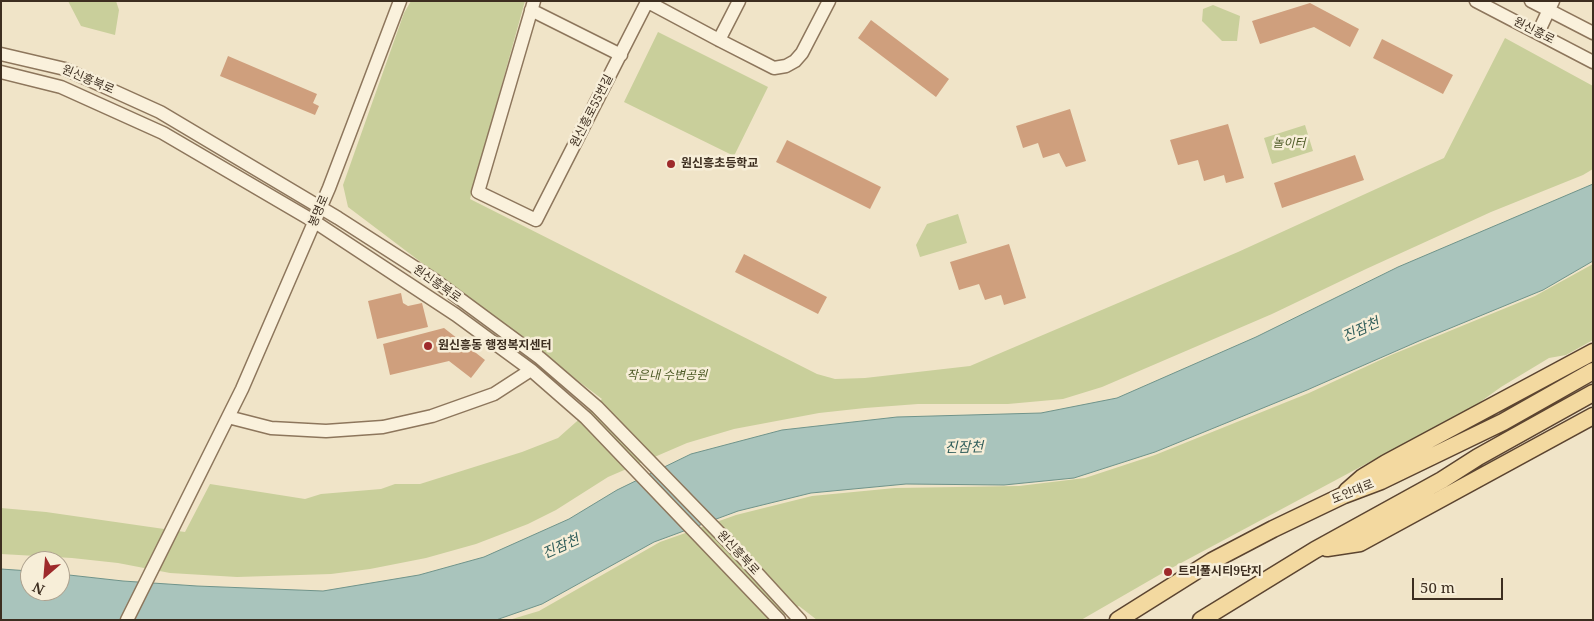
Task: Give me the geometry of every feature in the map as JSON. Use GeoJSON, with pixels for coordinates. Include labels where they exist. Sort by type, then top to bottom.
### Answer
{"type":"FeatureCollection","features":[{"type":"Feature","properties":{"kind":"main road"},"geometry":{"type":"LineString","coordinates":[[1344,494],[1363,477],[1386,463],[1593,352]]}},
{"type":"Feature","properties":{"kind":"main road","name":"도안대로"},"geometry":{"type":"LineString","coordinates":[[1118,620],[1212,561],[1344,494],[1381,481],[1502,422],[1593,371]]}},
{"type":"Feature","properties":{"kind":"main road"},"geometry":{"type":"LineString","coordinates":[[1201,620],[1315,550],[1442,480],[1478,457],[1593,393]]}},
{"type":"Feature","properties":{"kind":"main road"},"geometry":{"type":"LineString","coordinates":[[1315,550],[1360,543],[1593,416]]}},
{"type":"Feature","properties":{"kind":"street","name":"봉명로"},"geometry":{"type":"LineString","coordinates":[[127,620],[228,417],[315,222],[400,1]]}},
{"type":"Feature","properties":{"kind":"street"},"geometry":{"type":"LineString","coordinates":[[719,40],[738,1]]}},
{"type":"Feature","properties":{"kind":"street","name":"원신흥로55번길"},"geometry":{"type":"LineString","coordinates":[[533,6],[478,192],[536,220],[621,55],[646,2],[774,68],[786,66],[795,61],[802,53],[829,1]]}},
{"type":"Feature","properties":{"kind":"street","name":"원신흥로"},"geometry":{"type":"LineString","coordinates":[[1476,1],[1593,62]]}},
{"type":"Feature","properties":{"kind":"street","name":"원신흥로"},"geometry":{"type":"LineString","coordinates":[[1531,1],[1551,6],[1593,33]]}},
{"type":"Feature","properties":{"kind":"street"},"geometry":{"type":"LineString","coordinates":[[533,6],[621,55]]}},
{"type":"Feature","properties":{"kind":"street"},"geometry":{"type":"LineString","coordinates":[[1538,33],[1551,6]]}},
{"type":"Feature","properties":{"kind":"street","name":"원신흥북로"},"geometry":{"type":"LineString","coordinates":[[1,54],[65,69],[160,112],[320,208],[432,279],[532,353],[597,407],[800,620]]}},
{"type":"Feature","properties":{"kind":"street","name":"원신흥북로"},"geometry":{"type":"LineString","coordinates":[[1,72],[61,87],[163,133],[315,222],[456,315],[531,370],[586,418],[779,620]]}},
{"type":"Feature","properties":{"kind":"street"},"geometry":{"type":"LineString","coordinates":[[228,417],[271,428],[326,431],[384,427],[432,416],[494,394],[531,370]]}},
{"type":"Feature","properties":{"kind":"green space"},"geometry":{"type":"Polygon","coordinates":[[[68,1],[116,1],[119,10],[115,35],[81,26],[68,1]]]}},
{"type":"Feature","properties":{"kind":"green space","name":"작은내 수변공원"},"geometry":{"type":"Polygon","coordinates":[[[411,1],[525,1],[470,199],[817,374],[835,379],[865,378],[970,366],[1238,252],[1444,158],[1505,38],[1593,86],[1593,169],[1583,175],[1491,212],[1272,314],[1102,387],[1063,399],[1008,404],[918,404],[865,408],[819,413],[734,429],[687,443],[608,477],[556,510],[528,524],[476,544],[426,558],[370,569],[331,574],[237,577],[170,573],[118,563],[70,558],[70,551],[20,551],[20,555],[1,554],[1,508],[46,512],[185,532],[210,484],[305,499],[321,494],[381,489],[395,484],[420,484],[522,452],[558,438],[602,399],[348,207],[343,185],[404,13],[411,1]]]}},
{"type":"Feature","properties":{"kind":"green space"},"geometry":{"type":"Polygon","coordinates":[[[1213,5],[1240,16],[1237,41],[1222,41],[1202,21],[1203,9],[1213,5]]]}},
{"type":"Feature","properties":{"kind":"green space"},"geometry":{"type":"Polygon","coordinates":[[[658,32],[768,87],[734,156],[624,102],[658,32]]]}},
{"type":"Feature","properties":{"kind":"green space","name":"놀이터"},"geometry":{"type":"Polygon","coordinates":[[[1305,125],[1313,151],[1272,164],[1264,138],[1305,125]]]}},
{"type":"Feature","properties":{"kind":"green space"},"geometry":{"type":"Polygon","coordinates":[[[958,214],[967,243],[920,257],[916,245],[927,224],[958,214]]]}},
{"type":"Feature","properties":{"kind":"green space"},"geometry":{"type":"Polygon","coordinates":[[[1593,264],[1593,340],[1566,355],[1549,358],[1501,387],[1476,405],[1166,571],[1081,620],[817,620],[799,606],[776,620],[509,620],[539,611],[660,542],[736,515],[812,496],[895,488],[1019,486],[1085,478],[1155,455],[1309,393],[1391,355],[1535,296],[1593,264]]]}},
{"type":"Feature","properties":{"kind":"water","name":"진잠천"},"geometry":{"type":"Polygon","coordinates":[[[1593,184],[1593,261],[1543,290],[1155,452],[1074,478],[1004,485],[906,484],[811,493],[738,511],[654,542],[542,604],[496,620],[1,620],[1,569],[20,570],[20,601],[70,601],[70,575],[197,586],[323,591],[419,575],[484,557],[569,519],[617,490],[691,454],[782,430],[897,417],[1041,413],[1117,398],[1256,337],[1398,267],[1593,184]]]}},
{"type":"Feature","properties":{"kind":"building"},"geometry":{"type":"Polygon","coordinates":[[[1310,3],[1359,29],[1350,47],[1314,27],[1260,44],[1252,21],[1310,3]]]}},
{"type":"Feature","properties":{"kind":"building"},"geometry":{"type":"Polygon","coordinates":[[[871,20],[949,79],[936,97],[858,38],[871,20]]]}},
{"type":"Feature","properties":{"kind":"building"},"geometry":{"type":"Polygon","coordinates":[[[1382,39],[1453,75],[1443,94],[1373,58],[1382,39]]]}},
{"type":"Feature","properties":{"kind":"building"},"geometry":{"type":"Polygon","coordinates":[[[228,56],[317,94],[313,103],[319,106],[315,115],[220,76],[228,56]]]}},
{"type":"Feature","properties":{"kind":"building"},"geometry":{"type":"Polygon","coordinates":[[[1070,109],[1086,161],[1066,167],[1059,153],[1043,158],[1038,143],[1023,148],[1016,126],[1070,109]]]}},
{"type":"Feature","properties":{"kind":"building"},"geometry":{"type":"Polygon","coordinates":[[[1228,124],[1244,178],[1226,183],[1224,175],[1204,181],[1198,160],[1178,165],[1170,140],[1228,124]]]}},
{"type":"Feature","properties":{"kind":"building"},"geometry":{"type":"Polygon","coordinates":[[[787,140],[881,187],[870,209],[776,162],[787,140]]]}},
{"type":"Feature","properties":{"kind":"building"},"geometry":{"type":"Polygon","coordinates":[[[1355,155],[1364,180],[1282,208],[1274,183],[1355,155]]]}},
{"type":"Feature","properties":{"kind":"building"},"geometry":{"type":"Polygon","coordinates":[[[1009,244],[1026,298],[1004,305],[1001,295],[985,300],[979,284],[959,290],[950,262],[1009,244]]]}},
{"type":"Feature","properties":{"kind":"building"},"geometry":{"type":"Polygon","coordinates":[[[744,254],[827,297],[818,314],[735,272],[744,254]]]}},
{"type":"Feature","properties":{"kind":"building"},"geometry":{"type":"Polygon","coordinates":[[[401,293],[403,303],[408,306],[422,303],[428,327],[377,339],[368,301],[401,293]]]}},
{"type":"Feature","properties":{"kind":"building"},"geometry":{"type":"Polygon","coordinates":[[[444,328],[485,360],[471,378],[449,361],[390,375],[383,344],[444,328]]]}},
{"type":"Feature","properties":{"kind":"place","name":"원신흥초등학교"},"geometry":{"type":"Point","coordinates":[671,164]}},
{"type":"Feature","properties":{"kind":"place","name":"원신흥동 행정복지센터"},"geometry":{"type":"Point","coordinates":[428,346]}},
{"type":"Feature","properties":{"kind":"place","name":"트리풀시티9단지"},"geometry":{"type":"Point","coordinates":[1168,572]}}]}
